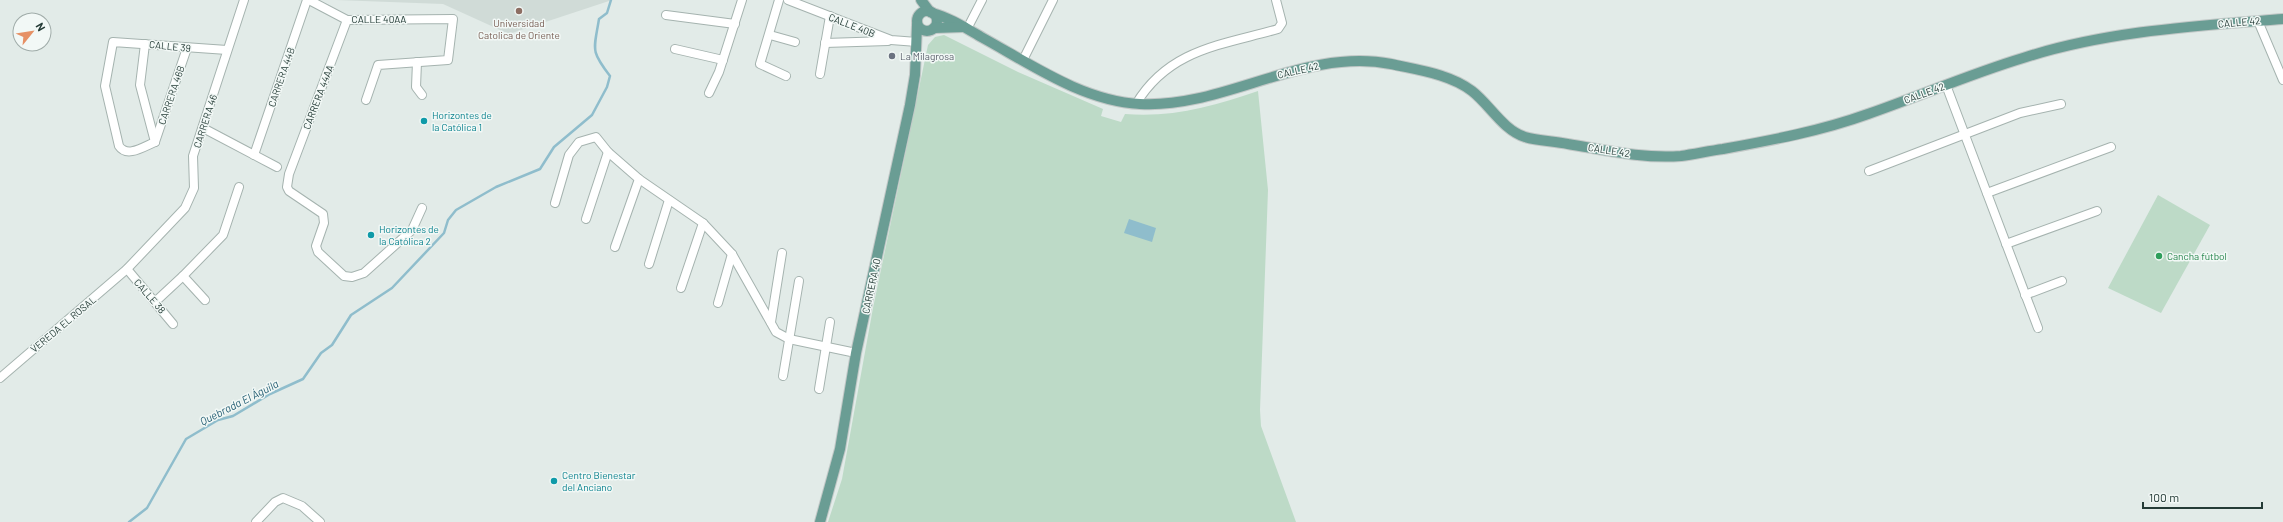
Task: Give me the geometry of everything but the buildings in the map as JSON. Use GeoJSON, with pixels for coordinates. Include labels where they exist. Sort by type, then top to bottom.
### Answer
{"type":"FeatureCollection","features":[{"type":"Feature","properties":{"kind":"main road"},"geometry":{"type":"LineString","coordinates":[[921,0],[937,20],[931,30]]}},
{"type":"Feature","properties":{"kind":"main road"},"geometry":{"type":"LineString","coordinates":[[921,0],[917,25],[922,30],[965,28]]}},
{"type":"Feature","properties":{"kind":"main road"},"geometry":{"type":"LineString","coordinates":[[919,15],[924,12],[931,12]]}},
{"type":"Feature","properties":{"kind":"main road","name":"CALLE 42"},"geometry":{"type":"LineString","coordinates":[[931,12],[955,21],[1023,60],[1081,89],[1109,100],[1152,105],[1189,99],[1325,64],[1373,61],[1414,69],[1457,82],[1471,91],[1508,127],[1525,137],[1630,154],[1665,157],[1702,153],[1811,132],[1866,115],[2025,57],[2096,40],[2178,27],[2283,18]]}},
{"type":"Feature","properties":{"kind":"main road","name":"CARRERA 40"},"geometry":{"type":"LineString","coordinates":[[820,522],[840,449],[856,353],[910,105],[917,45],[917,25]]}},
{"type":"Feature","properties":{"kind":"main road","name":"CARRERA 40"},"geometry":{"type":"LineString","coordinates":[[917,45],[931,30]]}},
{"type":"Feature","properties":{"kind":"street","name":"CARRERA 46"},"geometry":{"type":"LineString","coordinates":[[126,269],[185,208],[191,198],[194,188],[193,156],[244,0]]}},
{"type":"Feature","properties":{"kind":"street","name":"CALLE 40AA"},"geometry":{"type":"LineString","coordinates":[[308,0],[348,20],[453,19],[448,60],[417,62]]}},
{"type":"Feature","properties":{"kind":"street","name":"CARRERA 44B"},"geometry":{"type":"LineString","coordinates":[[254,155],[308,0]]}},
{"type":"Feature","properties":{"kind":"street"},"geometry":{"type":"LineString","coordinates":[[709,93],[723,60],[742,0]]}},
{"type":"Feature","properties":{"kind":"street"},"geometry":{"type":"LineString","coordinates":[[779,0],[770,35],[760,64],[786,76]]}},
{"type":"Feature","properties":{"kind":"street","name":"CALLE 40B"},"geometry":{"type":"LineString","coordinates":[[788,0],[891,40],[917,45]]}},
{"type":"Feature","properties":{"kind":"street"},"geometry":{"type":"LineString","coordinates":[[965,28],[982,0]]}},
{"type":"Feature","properties":{"kind":"street"},"geometry":{"type":"LineString","coordinates":[[1023,60],[1053,0]]}},
{"type":"Feature","properties":{"kind":"street"},"geometry":{"type":"LineString","coordinates":[[1136,104],[1146,86],[1161,73],[1189,54],[1278,29],[1282,23],[1276,0]]}},
{"type":"Feature","properties":{"kind":"street"},"geometry":{"type":"LineString","coordinates":[[666,15],[735,24]]}},
{"type":"Feature","properties":{"kind":"street"},"geometry":{"type":"LineString","coordinates":[[820,74],[830,16]]}},
{"type":"Feature","properties":{"kind":"street","name":"CARRERA 44AA"},"geometry":{"type":"LineString","coordinates":[[348,20],[289,174],[287,184],[289,190],[320,211],[324,218],[316,246],[318,252],[344,276],[352,277],[364,273],[412,230],[422,208]]}},
{"type":"Feature","properties":{"kind":"street"},"geometry":{"type":"LineString","coordinates":[[2258,21],[2283,80]]}},
{"type":"Feature","properties":{"kind":"street"},"geometry":{"type":"LineString","coordinates":[[770,35],[795,42]]}},
{"type":"Feature","properties":{"kind":"street"},"geometry":{"type":"LineString","coordinates":[[825,43],[891,40]]}},
{"type":"Feature","properties":{"kind":"street","name":"CALLE 39"},"geometry":{"type":"LineString","coordinates":[[155,142],[128,153],[122,151],[119,146],[105,86],[113,42],[227,50]]}},
{"type":"Feature","properties":{"kind":"street"},"geometry":{"type":"LineString","coordinates":[[144,44],[140,85],[155,142]]}},
{"type":"Feature","properties":{"kind":"street","name":"CARRERA 46B"},"geometry":{"type":"LineString","coordinates":[[155,142],[187,48]]}},
{"type":"Feature","properties":{"kind":"street"},"geometry":{"type":"LineString","coordinates":[[675,49],[723,60]]}},
{"type":"Feature","properties":{"kind":"street"},"geometry":{"type":"LineString","coordinates":[[366,100],[378,64],[417,62],[416,87],[422,95]]}},
{"type":"Feature","properties":{"kind":"street"},"geometry":{"type":"LineString","coordinates":[[1946,85],[1966,134],[2038,328]]}},
{"type":"Feature","properties":{"kind":"street"},"geometry":{"type":"LineString","coordinates":[[1869,170],[2020,113],[2061,104]]}},
{"type":"Feature","properties":{"kind":"street"},"geometry":{"type":"LineString","coordinates":[[203,128],[277,167]]}},
{"type":"Feature","properties":{"kind":"street"},"geometry":{"type":"LineString","coordinates":[[555,203],[569,156],[579,142],[596,137],[608,152],[639,179],[703,223],[732,254],[776,332],[789,339],[856,353]]}},
{"type":"Feature","properties":{"kind":"street"},"geometry":{"type":"LineString","coordinates":[[1987,193],[2111,147]]}},
{"type":"Feature","properties":{"kind":"street"},"geometry":{"type":"LineString","coordinates":[[586,219],[608,152]]}},
{"type":"Feature","properties":{"kind":"street"},"geometry":{"type":"LineString","coordinates":[[615,247],[639,179]]}},
{"type":"Feature","properties":{"kind":"street"},"geometry":{"type":"LineString","coordinates":[[155,302],[184,276],[223,235],[239,187]]}},
{"type":"Feature","properties":{"kind":"street"},"geometry":{"type":"LineString","coordinates":[[649,264],[669,200]]}},
{"type":"Feature","properties":{"kind":"street"},"geometry":{"type":"LineString","coordinates":[[2006,244],[2097,211]]}},
{"type":"Feature","properties":{"kind":"street"},"geometry":{"type":"LineString","coordinates":[[681,288],[703,223]]}},
{"type":"Feature","properties":{"kind":"street"},"geometry":{"type":"LineString","coordinates":[[771,322],[782,253]]}},
{"type":"Feature","properties":{"kind":"street"},"geometry":{"type":"LineString","coordinates":[[718,303],[732,254]]}},
{"type":"Feature","properties":{"kind":"street","name":"CALLE 38"},"geometry":{"type":"LineString","coordinates":[[126,269],[173,324]]}},
{"type":"Feature","properties":{"kind":"street","name":"VEREDA EL ROSAL"},"geometry":{"type":"LineString","coordinates":[[0,378],[126,269]]}},
{"type":"Feature","properties":{"kind":"street"},"geometry":{"type":"LineString","coordinates":[[184,276],[206,300]]}},
{"type":"Feature","properties":{"kind":"street"},"geometry":{"type":"LineString","coordinates":[[783,376],[799,281]]}},
{"type":"Feature","properties":{"kind":"street"},"geometry":{"type":"LineString","coordinates":[[2025,295],[2062,281]]}},
{"type":"Feature","properties":{"kind":"street"},"geometry":{"type":"LineString","coordinates":[[819,389],[830,322]]}},
{"type":"Feature","properties":{"kind":"street"},"geometry":{"type":"LineString","coordinates":[[256,522],[275,502],[283,498],[302,506],[320,522]]}},
{"type":"Feature","properties":{"kind":"shaded area","name":"Universidad Catolica de Oriente"},"geometry":{"type":"Polygon","coordinates":[[[336,0],[612,0],[509,34],[443,4],[336,0]]]}},
{"type":"Feature","properties":{"kind":"green space"},"geometry":{"type":"Polygon","coordinates":[[[944,35],[1018,72],[1103,109],[1101,116],[1121,122],[1125,114],[1159,114],[1193,110],[1258,91],[1268,190],[1260,410],[1261,426],[1296,522],[828,522],[842,479],[873,308],[928,45],[935,37],[944,35]]]}},
{"type":"Feature","properties":{"kind":"green space","name":"Cancha fútbol"},"geometry":{"type":"Polygon","coordinates":[[[2158,195],[2210,225],[2161,313],[2108,288],[2158,195]]]}},
{"type":"Feature","properties":{"kind":"water"},"geometry":{"type":"Polygon","coordinates":[[[1129,219],[1156,228],[1152,242],[1124,233],[1129,219]]]}},
{"type":"Feature","properties":{"kind":"waterway","name":"Quebrada El Águila"},"geometry":{"type":"LineString","coordinates":[[129,522],[147,508],[186,439],[218,420],[233,416],[270,394],[303,379],[321,353],[332,345],[351,315],[392,288],[444,233],[448,220],[456,210],[496,187],[540,169],[554,147],[592,115],[607,87],[610,76],[596,55],[595,44],[599,19],[607,13],[611,0]]}},
{"type":"Feature","properties":{"kind":"place","name":"Universidad Catolica de Oriente"},"geometry":{"type":"Point","coordinates":[519,11]}},
{"type":"Feature","properties":{"kind":"place","name":"La Milagrosa"},"geometry":{"type":"Point","coordinates":[892,56]}},
{"type":"Feature","properties":{"kind":"place","name":"Horizontes de la Católica 1"},"geometry":{"type":"Point","coordinates":[424,121]}},
{"type":"Feature","properties":{"kind":"place","name":"Horizontes de la Católica 2"},"geometry":{"type":"Point","coordinates":[371,235]}},
{"type":"Feature","properties":{"kind":"place","name":"Cancha fútbol"},"geometry":{"type":"Point","coordinates":[2159,256]}},
{"type":"Feature","properties":{"kind":"place","name":"Centro Bienestar del Anciano"},"geometry":{"type":"Point","coordinates":[554,481]}}]}
